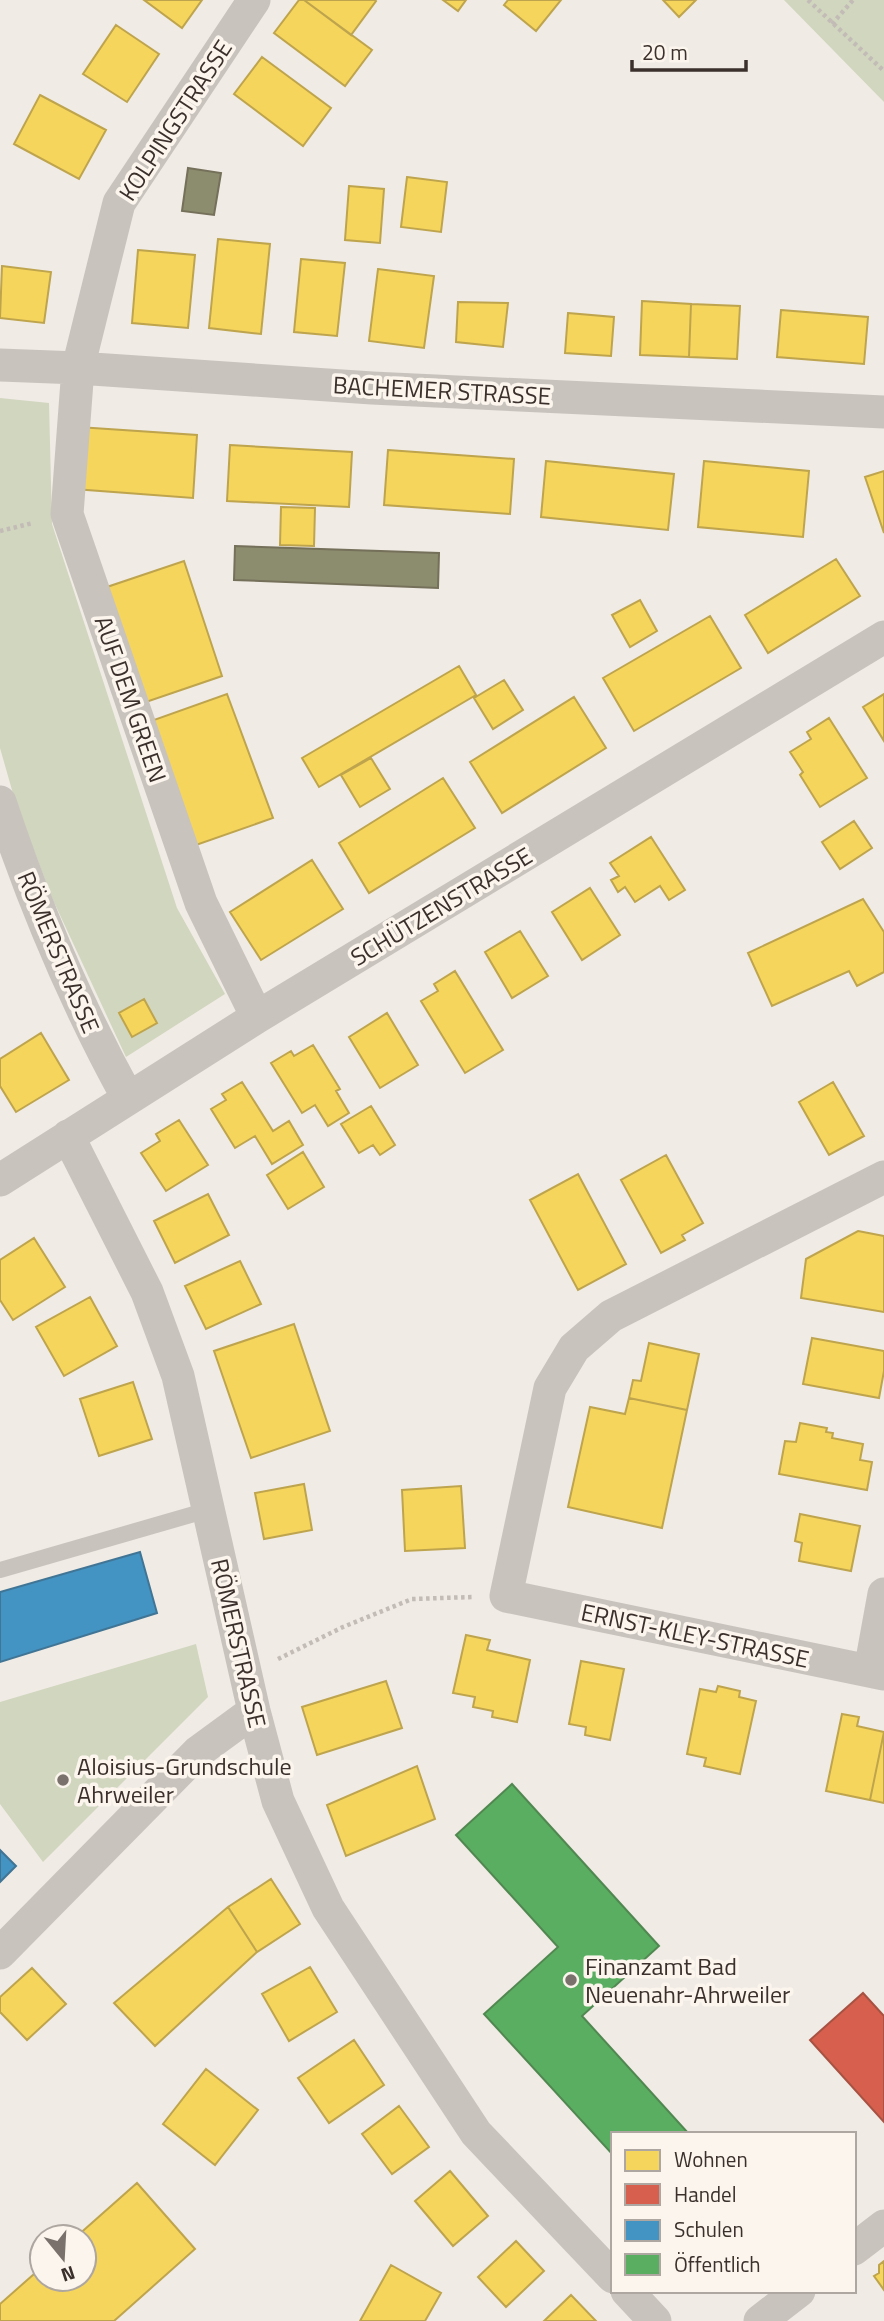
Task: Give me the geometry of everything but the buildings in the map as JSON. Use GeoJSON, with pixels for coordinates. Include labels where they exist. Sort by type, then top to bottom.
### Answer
{"type":"FeatureCollection","features":[{"type":"Feature","properties":{"kind":"street","name":"KOLPINGSTRASSE"},"geometry":{"type":"LineString","coordinates":[[78,368],[119,203],[254,0]]}},
{"type":"Feature","properties":{"kind":"street","name":"BACHEMER STRASSE"},"geometry":{"type":"LineString","coordinates":[[0,365],[372,388],[884,412]]}},
{"type":"Feature","properties":{"kind":"street","name":"AUF DEM GREEN"},"geometry":{"type":"LineString","coordinates":[[78,368],[67,514],[201,903],[257,1017]]}},
{"type":"Feature","properties":{"kind":"street","name":"SCHÜTZENSTRASSE"},"geometry":{"type":"LineString","coordinates":[[0,1180],[257,1017],[884,637]]}},
{"type":"Feature","properties":{"kind":"street","name":"RÖMERSTRASSE"},"geometry":{"type":"LineString","coordinates":[[0,802],[14,844],[83,1016],[128,1098]]}},
{"type":"Feature","properties":{"kind":"street","name":"RÖMERSTRASSE"},"geometry":{"type":"LineString","coordinates":[[68,1136],[147,1292],[178,1376],[254,1711],[278,1801],[328,1908],[476,2133],[611,2275]]}},
{"type":"Feature","properties":{"kind":"street"},"geometry":{"type":"LineString","coordinates":[[506,1596],[550,1388],[574,1348],[611,1316],[884,1177]]}},
{"type":"Feature","properties":{"kind":"street"},"geometry":{"type":"LineString","coordinates":[[877,1673],[884,1594]]}},
{"type":"Feature","properties":{"kind":"street","name":"ERNST-KLEY-STRASSE"},"geometry":{"type":"LineString","coordinates":[[506,1596],[877,1673]]}},
{"type":"Feature","properties":{"kind":"street"},"geometry":{"type":"LineString","coordinates":[[0,1953],[198,1752],[254,1711]]}},
{"type":"Feature","properties":{"kind":"street"},"geometry":{"type":"LineString","coordinates":[[856,2247],[884,2226]]}},
{"type":"Feature","properties":{"kind":"street"},"geometry":{"type":"LineString","coordinates":[[629,2293],[655,2321]]}},
{"type":"Feature","properties":{"kind":"street"},"geometry":{"type":"LineString","coordinates":[[760,2321],[796,2293]]}},
{"type":"Feature","properties":{"kind":"lane"},"geometry":{"type":"LineString","coordinates":[[0,1570],[208,1510]]}},
{"type":"Feature","properties":{"kind":"path"},"geometry":{"type":"LineString","coordinates":[[808,0],[884,71]]}},
{"type":"Feature","properties":{"kind":"path"},"geometry":{"type":"LineString","coordinates":[[832,24],[853,0]]}},
{"type":"Feature","properties":{"kind":"path"},"geometry":{"type":"LineString","coordinates":[[246,1674],[343,1627],[412,1599],[506,1596]]}},
{"type":"Feature","properties":{"kind":"green space"},"geometry":{"type":"Polygon","coordinates":[[[784,0],[884,0],[884,102],[784,0]]]}},
{"type":"Feature","properties":{"kind":"green space"},"geometry":{"type":"Polygon","coordinates":[[[0,398],[49,403],[52,524],[177,908],[225,994],[126,1057],[53,900],[16,804],[0,748],[0,398]]]}},
{"type":"Feature","properties":{"kind":"green space"},"geometry":{"type":"Polygon","coordinates":[[[196,1644],[208,1697],[43,1862],[0,1804],[0,1702],[196,1644]]]}},
{"type":"Feature","properties":{"kind":"place","name":"Aloisius-Grundschule Ahrweiler"},"geometry":{"type":"Point","coordinates":[63,1780]}},
{"type":"Feature","properties":{"kind":"place","name":"Finanzamt Bad Neuenahr-Ahrweiler"},"geometry":{"type":"Point","coordinates":[571,1980]}}]}
